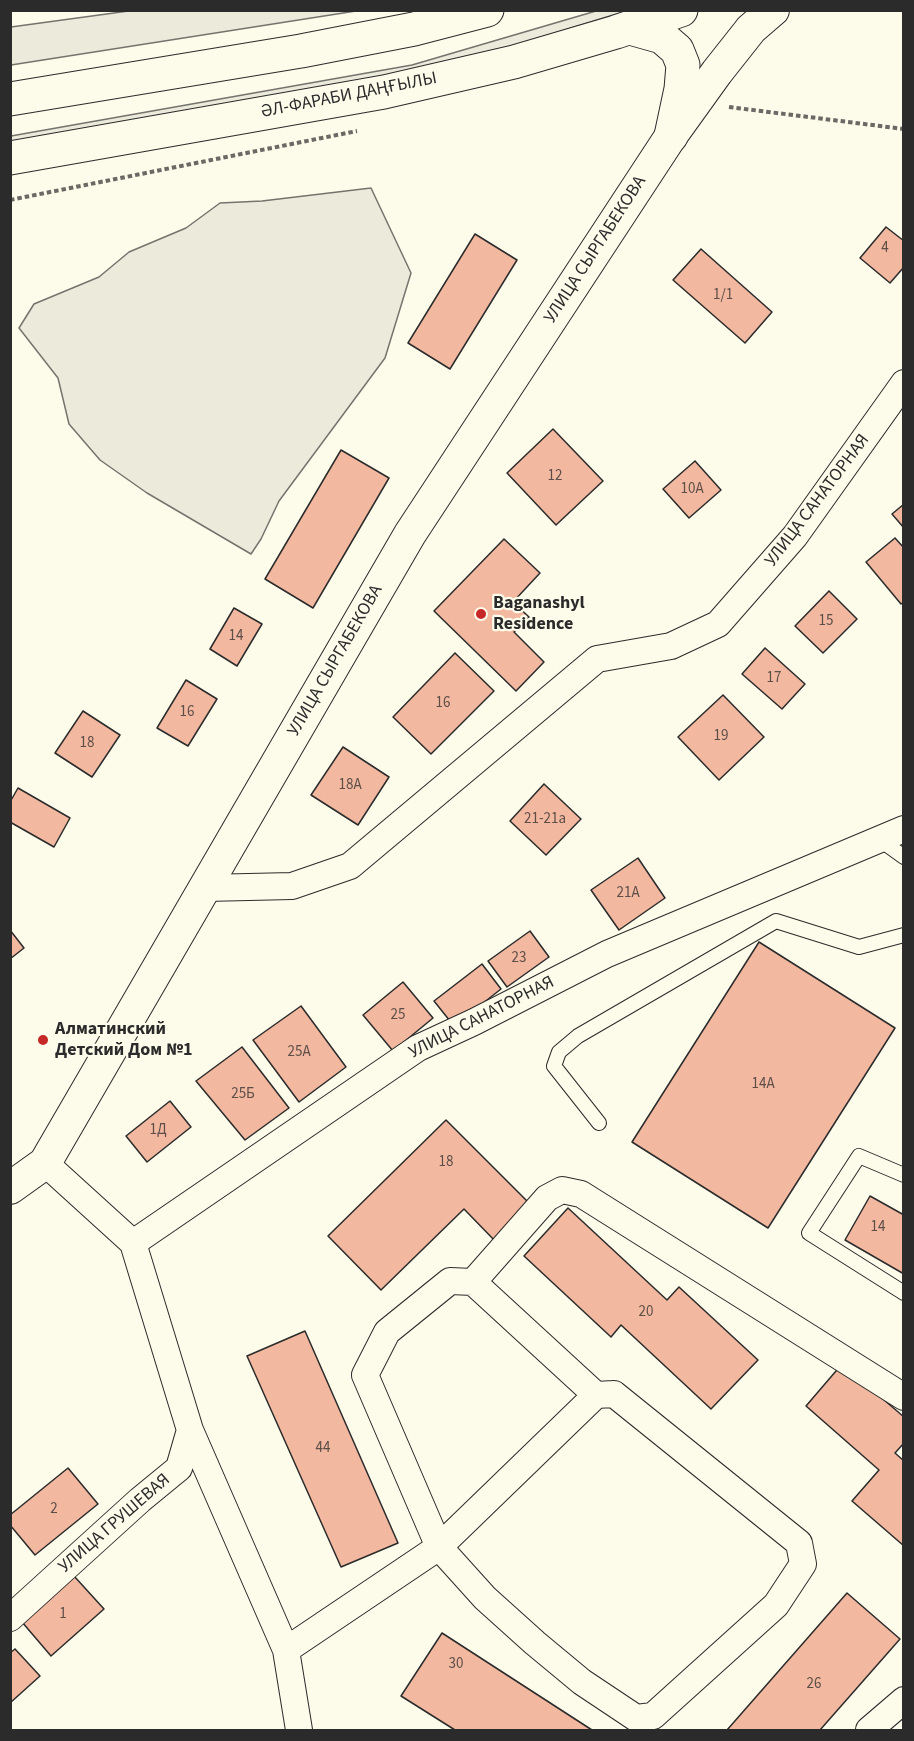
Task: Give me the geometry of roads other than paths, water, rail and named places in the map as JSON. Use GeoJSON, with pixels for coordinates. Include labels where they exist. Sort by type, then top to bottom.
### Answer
{"type":"FeatureCollection","features":[{"type":"Feature","properties":{"kind":"main road"},"geometry":{"type":"LineString","coordinates":[[10,99],[301,51],[414,29],[487,10]]}},
{"type":"Feature","properties":{"kind":"main road","name":"ӘЛ-ФАРАБИ ДАҢҒЫЛЫ"},"geometry":{"type":"LineString","coordinates":[[10,158],[384,92],[514,62],[630,28],[681,10]]}},
{"type":"Feature","properties":{"kind":"main road"},"geometry":{"type":"LineString","coordinates":[[630,28],[662,37],[677,50],[683,65],[681,89],[671,136]]}},
{"type":"Feature","properties":{"kind":"street","name":"УЛИЦА СЫРГАБЕКОВА"},"geometry":{"type":"LineString","coordinates":[[10,1188],[45,1163],[410,534],[671,136],[744,38],[773,10]]}},
{"type":"Feature","properties":{"kind":"street","name":"УЛИЦА САНАТОРНАЯ"},"geometry":{"type":"LineString","coordinates":[[205,888],[292,886],[350,866],[597,659],[671,646],[718,624],[795,536],[903,383]]}},
{"type":"Feature","properties":{"kind":"street","name":"УЛИЦА САНАТОРНАЯ"},"geometry":{"type":"LineString","coordinates":[[133,1243],[418,1048],[607,954],[903,829]]}},
{"type":"Feature","properties":{"kind":"street"},"geometry":{"type":"LineString","coordinates":[[45,1163],[133,1243],[189,1430],[286,1650],[299,1731]]}},
{"type":"Feature","properties":{"kind":"street"},"geometry":{"type":"LineString","coordinates":[[473,1282],[547,1198],[562,1190],[581,1194],[903,1397]]}},
{"type":"Feature","properties":{"kind":"street"},"geometry":{"type":"LineString","coordinates":[[286,1650],[439,1546],[596,1395],[614,1394],[799,1543],[803,1564],[776,1605],[652,1716],[637,1724],[582,1682],[485,1598],[439,1546],[365,1375],[387,1332],[450,1281],[473,1282],[596,1395]]}},
{"type":"Feature","properties":{"kind":"street","name":"УЛИЦА ГРУШЕВАЯ"},"geometry":{"type":"LineString","coordinates":[[10,1617],[179,1468],[189,1430]]}},
{"type":"Feature","properties":{"kind":"street"},"geometry":{"type":"LineString","coordinates":[[869,1731],[903,1700]]}},
{"type":"Feature","properties":{"kind":"lane"},"geometry":{"type":"LineString","coordinates":[[879,839],[903,857]]}},
{"type":"Feature","properties":{"kind":"lane"},"geometry":{"type":"LineString","coordinates":[[599,1123],[554,1066],[560,1052],[578,1036],[776,921],[818,932],[859,947],[903,935]]}},
{"type":"Feature","properties":{"kind":"lane"},"geometry":{"type":"LineString","coordinates":[[903,1175],[859,1156],[809,1233],[903,1293]]}},
{"type":"Feature","properties":{"kind":"place","name":"Baganashyl Residence"},"geometry":{"type":"Point","coordinates":[481,614]}},
{"type":"Feature","properties":{"kind":"place","name":"Алматинский Детский Дом №1"},"geometry":{"type":"Point","coordinates":[43,1040]}}]}
